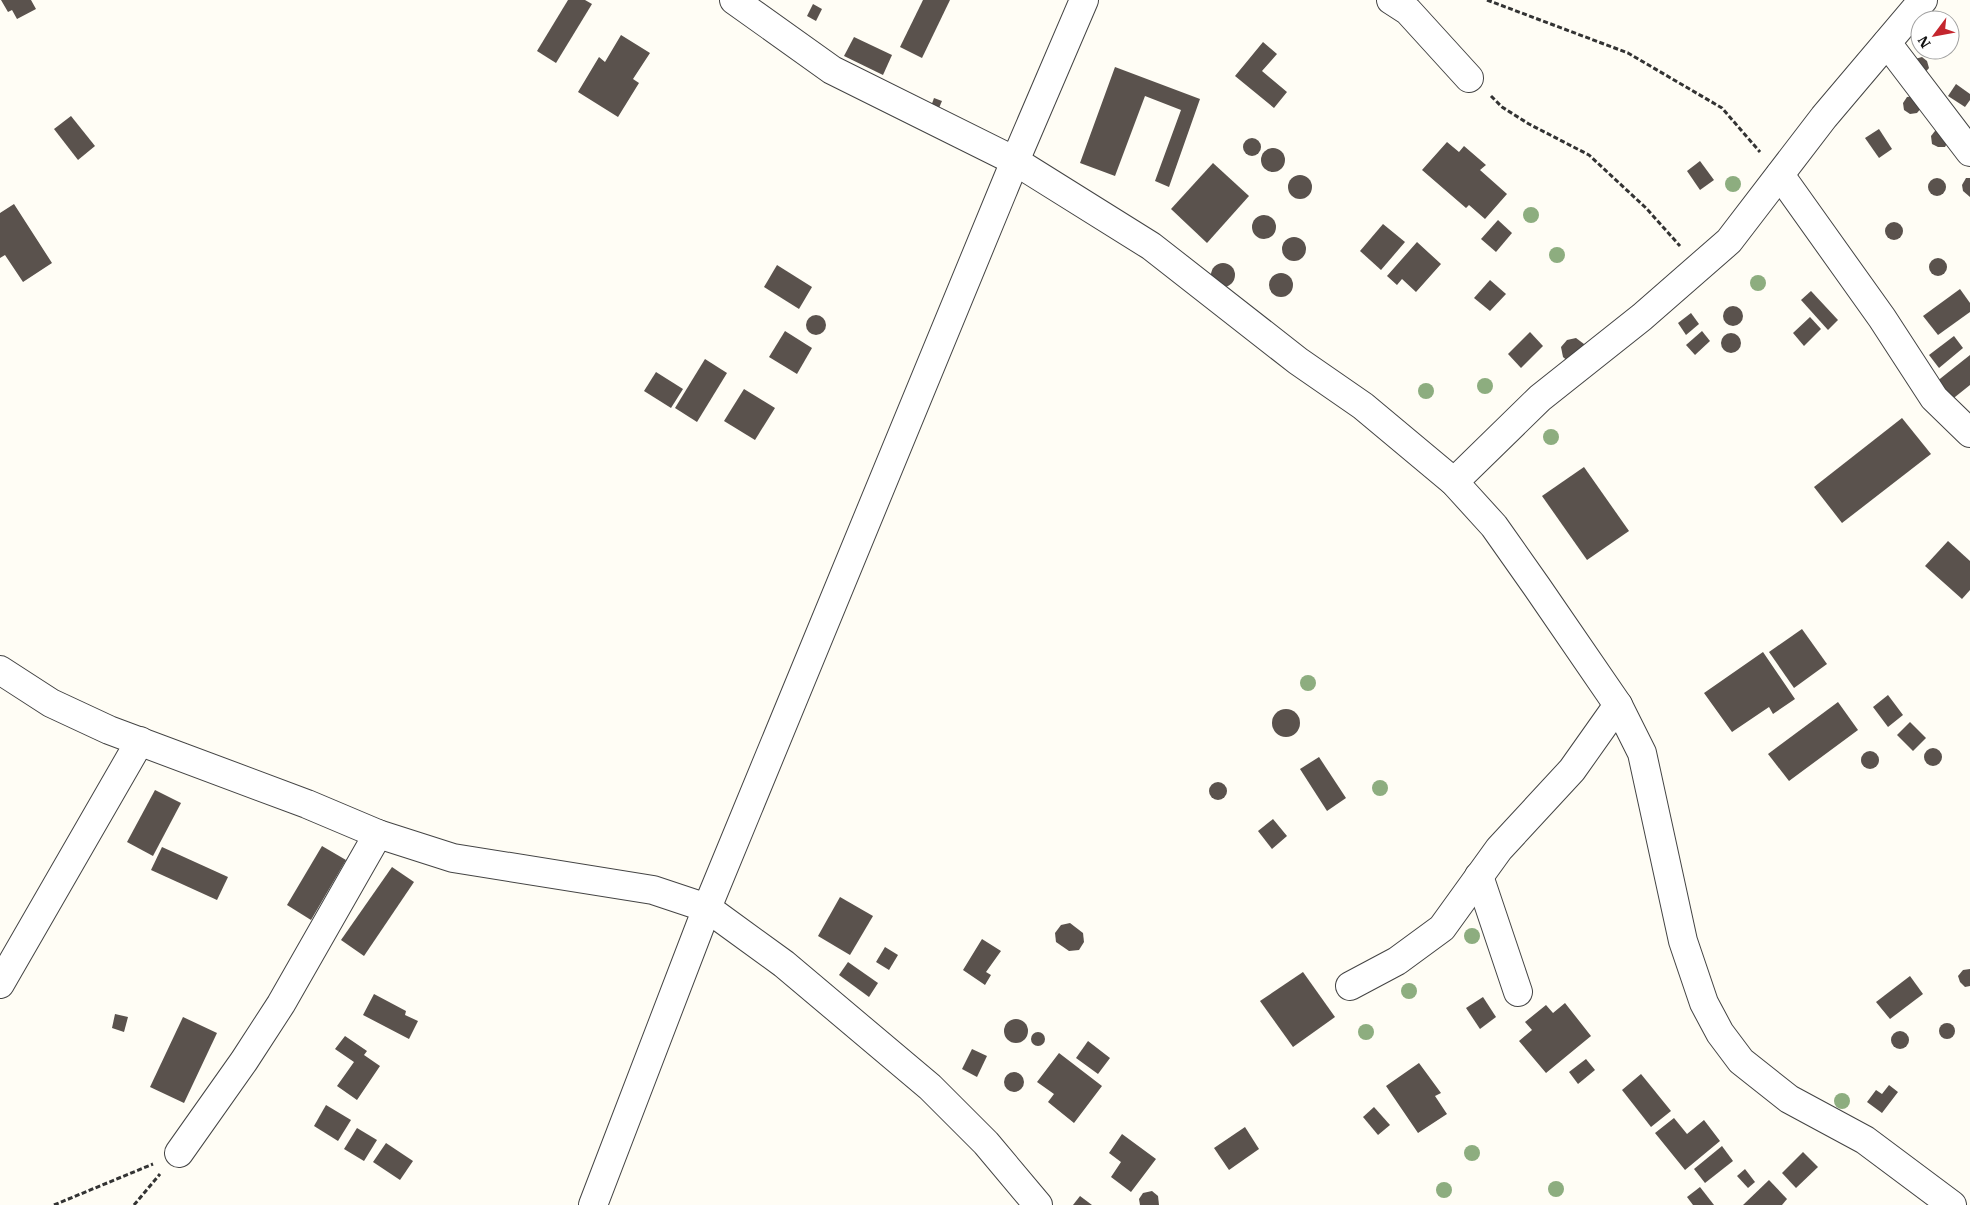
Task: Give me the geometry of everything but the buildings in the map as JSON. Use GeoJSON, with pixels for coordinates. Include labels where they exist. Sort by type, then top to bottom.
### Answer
{"type":"FeatureCollection","features":[{"type":"Feature","properties":{"kind":"street"},"geometry":{"type":"LineString","coordinates":[[734,0],[832,70],[1015,161],[1151,246],[1298,361],[1363,406],[1454,482],[1494,526],[1618,705],[1642,753],[1683,940],[1704,1003],[1720,1033],[1741,1062],[1789,1099],[1865,1140],[1952,1205]]}},
{"type":"Feature","properties":{"kind":"street"},"geometry":{"type":"LineString","coordinates":[[592,1205],[708,908],[1015,161],[1084,0]]}},
{"type":"Feature","properties":{"kind":"street"},"geometry":{"type":"LineString","coordinates":[[1391,0],[1408,11],[1469,78]]}},
{"type":"Feature","properties":{"kind":"street"},"geometry":{"type":"LineString","coordinates":[[1454,482],[1540,398],[1642,317],[1729,241],[1824,117],[1923,0]]}},
{"type":"Feature","properties":{"kind":"street"},"geometry":{"type":"LineString","coordinates":[[1886,43],[1970,152]]}},
{"type":"Feature","properties":{"kind":"street"},"geometry":{"type":"LineString","coordinates":[[1780,175],[1882,318],[1934,398],[1970,433]]}},
{"type":"Feature","properties":{"kind":"street"},"geometry":{"type":"LineString","coordinates":[[0,670],[51,703],[109,730],[307,804],[378,834],[453,858],[654,890],[708,908],[784,964],[930,1087],[986,1143],[1038,1205]]}},
{"type":"Feature","properties":{"kind":"street"},"geometry":{"type":"LineString","coordinates":[[1350,986],[1396,962],[1442,928],[1499,849],[1572,770],[1618,705]]}},
{"type":"Feature","properties":{"kind":"street"},"geometry":{"type":"LineString","coordinates":[[0,984],[140,742]]}},
{"type":"Feature","properties":{"kind":"street"},"geometry":{"type":"LineString","coordinates":[[179,1153],[234,1076],[281,1004],[378,834]]}},
{"type":"Feature","properties":{"kind":"street"},"geometry":{"type":"LineString","coordinates":[[1478,876],[1518,992]]}},
{"type":"Feature","properties":{"kind":"path"},"geometry":{"type":"LineString","coordinates":[[1488,0],[1628,53],[1722,108],[1780,175]]}},
{"type":"Feature","properties":{"kind":"path"},"geometry":{"type":"LineString","coordinates":[[1469,78],[1502,107],[1529,124],[1589,155],[1646,208],[1680,245],[1693,271]]}},
{"type":"Feature","properties":{"kind":"path"},"geometry":{"type":"LineString","coordinates":[[54,1205],[179,1153]]}},
{"type":"Feature","properties":{"kind":"path"},"geometry":{"type":"LineString","coordinates":[[134,1205],[179,1153]]}}]}
